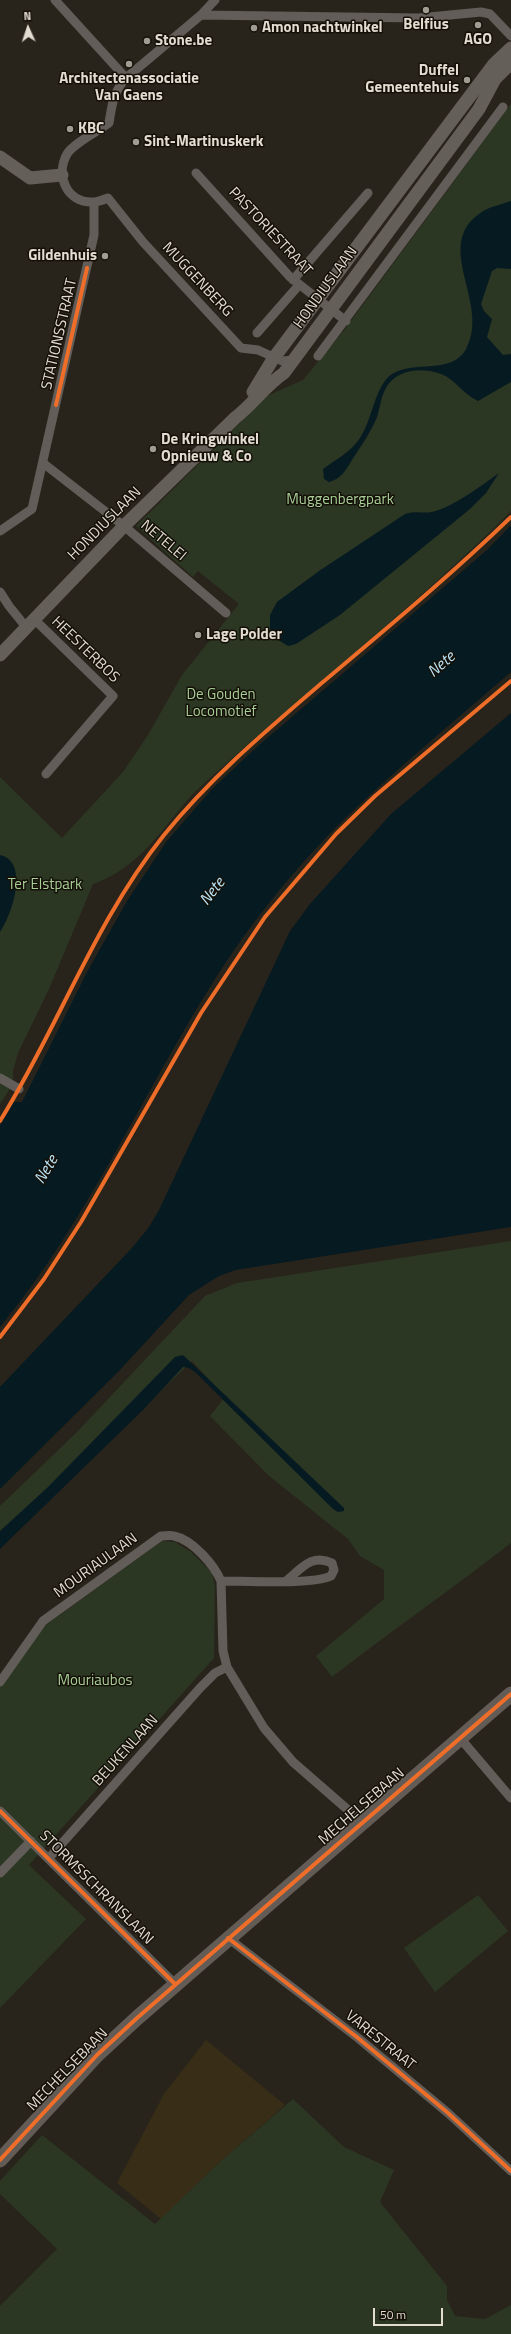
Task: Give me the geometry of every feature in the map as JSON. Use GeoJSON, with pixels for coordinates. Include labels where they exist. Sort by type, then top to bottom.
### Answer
{"type":"FeatureCollection","features":[{"type":"Feature","properties":{"kind":"main road","name":"MECHELSEBAAN"},"geometry":{"type":"LineString","coordinates":[[0,2160],[97,2055],[175,1984],[511,1694]]}},
{"type":"Feature","properties":{"kind":"street"},"geometry":{"type":"LineString","coordinates":[[55,0],[126,78]]}},
{"type":"Feature","properties":{"kind":"street"},"geometry":{"type":"LineString","coordinates":[[94,202],[76,198],[69,193],[63,183],[63,163],[68,153],[75,145],[109,123],[113,96],[126,78],[200,15],[215,0]]}},
{"type":"Feature","properties":{"kind":"street"},"geometry":{"type":"LineString","coordinates":[[200,15],[418,18],[481,12],[490,14],[511,36]]}},
{"type":"Feature","properties":{"kind":"street","name":"HONDIUSLAAN"},"geometry":{"type":"LineString","coordinates":[[235,418],[274,359],[423,159],[494,64],[511,48]]}},
{"type":"Feature","properties":{"kind":"street","name":"HONDIUSLAAN"},"geometry":{"type":"LineString","coordinates":[[0,654],[124,526],[245,410],[266,386],[284,373],[330,308],[479,109],[495,79],[511,63]]}},
{"type":"Feature","properties":{"kind":"street"},"geometry":{"type":"LineString","coordinates":[[318,356],[346,321],[503,107]]}},
{"type":"Feature","properties":{"kind":"street"},"geometry":{"type":"LineString","coordinates":[[0,157],[30,178],[62,175]]}},
{"type":"Feature","properties":{"kind":"street"},"geometry":{"type":"LineString","coordinates":[[423,159],[435,168]]}},
{"type":"Feature","properties":{"kind":"street","name":"PASTORIESTRAAT"},"geometry":{"type":"LineString","coordinates":[[196,173],[296,282],[346,321]]}},
{"type":"Feature","properties":{"kind":"street","name":"HONDIUSLAAN"},"geometry":{"type":"LineString","coordinates":[[257,333],[368,193]]}},
{"type":"Feature","properties":{"kind":"street","name":"MUGGENBERG"},"geometry":{"type":"LineString","coordinates":[[94,202],[108,198],[143,242],[241,348],[258,350],[274,359],[282,361],[294,360]]}},
{"type":"Feature","properties":{"kind":"street","name":"STATIONSSTRAAT"},"geometry":{"type":"LineString","coordinates":[[0,531],[32,509],[94,235],[94,202]]}},
{"type":"Feature","properties":{"kind":"street","name":"NETELEI"},"geometry":{"type":"LineString","coordinates":[[43,463],[124,526],[226,613]]}},
{"type":"Feature","properties":{"kind":"street"},"geometry":{"type":"LineString","coordinates":[[0,592],[30,623]]}},
{"type":"Feature","properties":{"kind":"street","name":"HEESTERBOS"},"geometry":{"type":"LineString","coordinates":[[30,623],[113,696],[46,774]]}},
{"type":"Feature","properties":{"kind":"street"},"geometry":{"type":"LineString","coordinates":[[0,1078],[19,1090]]}},
{"type":"Feature","properties":{"kind":"street","name":"MOURIAULAAN"},"geometry":{"type":"LineString","coordinates":[[0,1682],[43,1621],[161,1536],[175,1536],[199,1550],[215,1567],[221,1581],[224,1651],[227,1667],[264,1728],[293,1762],[363,1822]]}},
{"type":"Feature","properties":{"kind":"street"},"geometry":{"type":"LineString","coordinates":[[221,1581],[286,1581],[325,1580],[331,1576],[334,1570],[332,1563],[322,1558],[312,1560],[286,1581]]}},
{"type":"Feature","properties":{"kind":"street"},"geometry":{"type":"LineString","coordinates":[[215,1673],[224,1651]]}},
{"type":"Feature","properties":{"kind":"street","name":"BEUKENLAAN"},"geometry":{"type":"LineString","coordinates":[[49,1858],[215,1673],[227,1667]]}},
{"type":"Feature","properties":{"kind":"street"},"geometry":{"type":"LineString","coordinates":[[460,1738],[511,1798]]}},
{"type":"Feature","properties":{"kind":"street","name":"STORMSSCHRANSLAAN"},"geometry":{"type":"LineString","coordinates":[[0,1811],[175,1984]]}},
{"type":"Feature","properties":{"kind":"street"},"geometry":{"type":"LineString","coordinates":[[0,1873],[31,1841]]}},
{"type":"Feature","properties":{"kind":"street","name":"VARESTRAAT"},"geometry":{"type":"LineString","coordinates":[[228,1938],[364,2042],[448,2113],[511,2171]]}},
{"type":"Feature","properties":{"kind":"shaded area"},"geometry":{"type":"Polygon","coordinates":[[[206,2040],[285,2105],[222,2160],[161,2219],[117,2183],[164,2094],[206,2040]]]}},
{"type":"Feature","properties":{"kind":"green space","name":"Muggenbergpark"},"geometry":{"type":"Polygon","coordinates":[[[511,104],[511,511],[435,583],[197,790],[139,856],[118,872],[93,884],[49,989],[18,1053],[13,1071],[13,1084],[0,1104],[0,777],[62,838],[123,772],[148,735],[182,675],[239,604],[198,571],[193,577],[136,526],[267,396],[303,380],[345,329],[511,104]]]}},
{"type":"Feature","properties":{"kind":"green space"},"geometry":{"type":"Polygon","coordinates":[[[511,1241],[511,1543],[332,1677],[316,1656],[384,1599],[384,1570],[360,1556],[348,1539],[268,1475],[210,1416],[225,1397],[192,1361],[0,1544],[0,1506],[77,1432],[205,1296],[237,1283],[511,1241]]]}},
{"type":"Feature","properties":{"kind":"green space","name":"Mouriaubos"},"geometry":{"type":"Polygon","coordinates":[[[162,1541],[175,1542],[191,1552],[212,1573],[215,1586],[214,1658],[29,1865],[86,1919],[0,2008],[0,1687],[42,1628],[162,1541]]]}},
{"type":"Feature","properties":{"kind":"green space"},"geometry":{"type":"Polygon","coordinates":[[[478,1895],[508,1931],[435,1992],[404,1948],[478,1895]]]}},
{"type":"Feature","properties":{"kind":"green space"},"geometry":{"type":"Polygon","coordinates":[[[293,2099],[344,2147],[394,2170],[380,2202],[447,2286],[447,2300],[455,2316],[485,2319],[511,2305],[511,2334],[0,2334],[0,2306],[57,2249],[0,2194],[0,2181],[42,2135],[155,2224],[222,2160],[293,2099]]]}},
{"type":"Feature","properties":{"kind":"water"},"geometry":{"type":"Polygon","coordinates":[[[511,201],[511,269],[497,268],[492,271],[481,304],[484,311],[492,319],[487,337],[503,355],[511,354],[511,382],[478,401],[468,395],[446,376],[441,374],[418,370],[403,373],[390,382],[386,388],[375,423],[345,471],[333,481],[329,482],[324,479],[323,469],[347,452],[360,438],[386,379],[392,374],[401,370],[442,365],[452,362],[460,357],[466,349],[472,331],[472,312],[461,256],[462,239],[469,224],[485,210],[511,201]]]}},
{"type":"Feature","properties":{"kind":"water"},"geometry":{"type":"Polygon","coordinates":[[[499,473],[486,493],[470,509],[340,615],[296,644],[288,646],[280,641],[270,629],[270,615],[277,602],[319,571],[405,514],[413,512],[432,512],[449,506],[467,496],[499,473]]]}},
{"type":"Feature","properties":{"kind":"water","name":"Nete"},"geometry":{"type":"Polygon","coordinates":[[[511,525],[511,672],[413,756],[356,808],[316,848],[278,892],[227,960],[186,1027],[86,1203],[31,1287],[0,1327],[0,1126],[13,1102],[22,1102],[87,972],[127,901],[166,842],[212,789],[259,745],[487,550],[511,525]]]}},
{"type":"Feature","properties":{"kind":"water"},"geometry":{"type":"Polygon","coordinates":[[[511,713],[511,1227],[236,1270],[219,1276],[189,1295],[119,1371],[0,1489],[0,1387],[131,1249],[149,1227],[159,1210],[290,931],[310,904],[391,814],[511,713]]]}},
{"type":"Feature","properties":{"kind":"water"},"geometry":{"type":"Polygon","coordinates":[[[0,855],[9,860],[14,868],[16,890],[9,914],[0,932],[0,855]]]}},
{"type":"Feature","properties":{"kind":"water"},"geometry":{"type":"Polygon","coordinates":[[[183,1355],[344,1508],[344,1511],[338,1512],[333,1509],[196,1373],[189,1368],[183,1367],[143,1410],[0,1549],[0,1531],[48,1487],[175,1357],[183,1355]]]}},
{"type":"Feature","properties":{"kind":"cycle path"},"geometry":{"type":"LineString","coordinates":[[56,405],[87,268]]}},
{"type":"Feature","properties":{"kind":"cycle path"},"geometry":{"type":"LineString","coordinates":[[0,1121],[21,1086],[117,903],[164,835],[201,793],[260,736],[442,580],[511,517]]}},
{"type":"Feature","properties":{"kind":"cycle path"},"geometry":{"type":"LineString","coordinates":[[0,1337],[44,1279],[81,1222],[201,1013],[265,917],[336,834],[375,796],[511,681]]}},
{"type":"Feature","properties":{"kind":"cycle path"},"geometry":{"type":"LineString","coordinates":[[0,2160],[97,2055],[137,2018],[511,1694]]}},
{"type":"Feature","properties":{"kind":"cycle path"},"geometry":{"type":"LineString","coordinates":[[0,1811],[175,1984]]}},
{"type":"Feature","properties":{"kind":"cycle path"},"geometry":{"type":"LineString","coordinates":[[228,1938],[358,2038],[448,2113],[511,2171]]}},
{"type":"Feature","properties":{"kind":"place","name":"Belfius"},"geometry":{"type":"Point","coordinates":[426,10]}},
{"type":"Feature","properties":{"kind":"place","name":"AGO"},"geometry":{"type":"Point","coordinates":[478,25]}},
{"type":"Feature","properties":{"kind":"place","name":"Amon nachtwinkel"},"geometry":{"type":"Point","coordinates":[254,28]}},
{"type":"Feature","properties":{"kind":"place","name":"Stone.be"},"geometry":{"type":"Point","coordinates":[147,41]}},
{"type":"Feature","properties":{"kind":"place","name":"Architectenassociatie Van Gaens"},"geometry":{"type":"Point","coordinates":[129,64]}},
{"type":"Feature","properties":{"kind":"place","name":"Duffel Gemeentehuis"},"geometry":{"type":"Point","coordinates":[467,80]}},
{"type":"Feature","properties":{"kind":"place","name":"KBC"},"geometry":{"type":"Point","coordinates":[70,129]}},
{"type":"Feature","properties":{"kind":"place","name":"Sint-Martinuskerk"},"geometry":{"type":"Point","coordinates":[136,142]}},
{"type":"Feature","properties":{"kind":"place","name":"Gildenhuis"},"geometry":{"type":"Point","coordinates":[105,256]}},
{"type":"Feature","properties":{"kind":"place","name":"De Kringwinkel Opnieuw & Co"},"geometry":{"type":"Point","coordinates":[153,449]}},
{"type":"Feature","properties":{"kind":"place","name":"Lage Polder"},"geometry":{"type":"Point","coordinates":[198,635]}},
{"type":"Feature","properties":{"kind":"park label","name":"De Gouden Locomotief"},"geometry":{"type":"Point","coordinates":[221,704]}},
{"type":"Feature","properties":{"kind":"park label","name":"Ter Elstpark"},"geometry":{"type":"Point","coordinates":[45,885]}}]}
